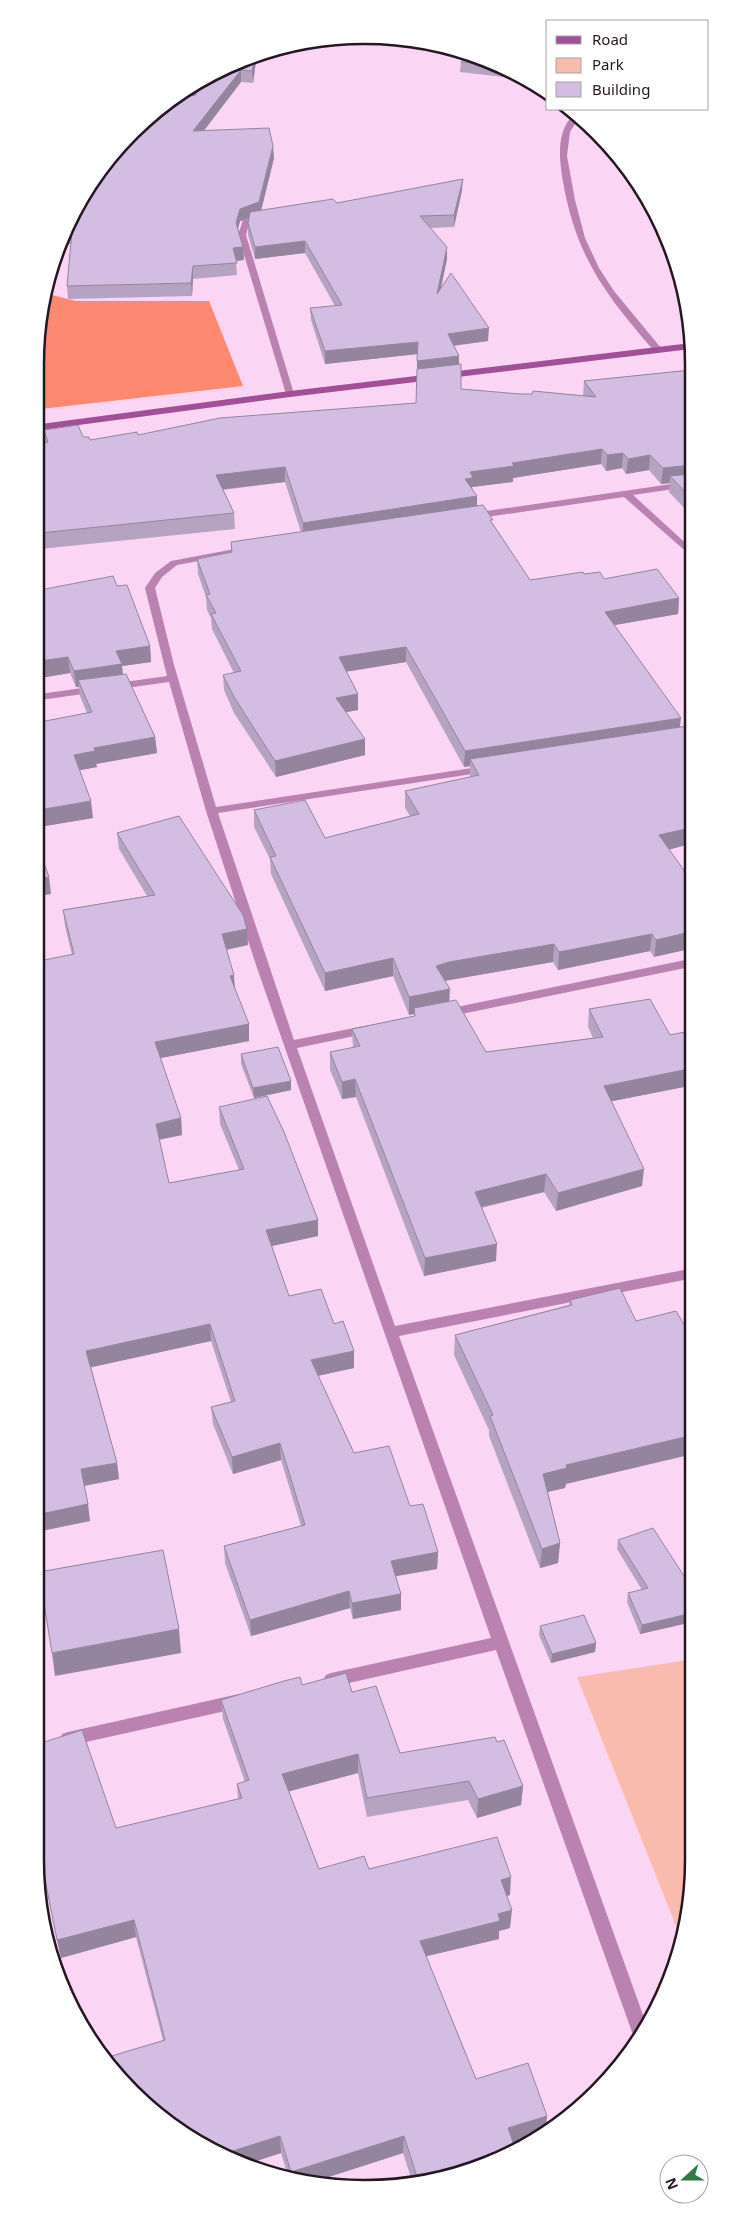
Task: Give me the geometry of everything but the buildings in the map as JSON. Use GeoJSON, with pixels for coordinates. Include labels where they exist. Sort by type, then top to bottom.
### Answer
{"type":"FeatureCollection","features":[{"type":"Feature","properties":{"kind":"street"},"geometry":{"type":"LineString","coordinates":[[573,121],[562,141],[571,202],[579,232],[588,254],[605,284],[630,318],[658,350]]}},
{"type":"Feature","properties":{"kind":"street"},"geometry":{"type":"LineString","coordinates":[[269,216],[246,222],[242,235],[290,394]]}},
{"type":"Feature","properties":{"kind":"street"},"geometry":{"type":"LineString","coordinates":[[44,427],[290,394],[685,347]]}},
{"type":"Feature","properties":{"kind":"street"},"geometry":{"type":"LineString","coordinates":[[462,518],[685,485]]}},
{"type":"Feature","properties":{"kind":"street"},"geometry":{"type":"LineString","coordinates":[[626,494],[685,548]]}},
{"type":"Feature","properties":{"kind":"street"},"geometry":{"type":"LineString","coordinates":[[259,548],[174,563],[158,575],[150,588],[171,679],[211,811],[290,1045],[500,1643],[639,2026]]}},
{"type":"Feature","properties":{"kind":"street"},"geometry":{"type":"LineString","coordinates":[[44,696],[171,679]]}},
{"type":"Feature","properties":{"kind":"street"},"geometry":{"type":"LineString","coordinates":[[211,811],[495,768]]}},
{"type":"Feature","properties":{"kind":"street"},"geometry":{"type":"LineString","coordinates":[[433,1016],[685,964]]}},
{"type":"Feature","properties":{"kind":"street"},"geometry":{"type":"LineString","coordinates":[[290,1045],[385,1026]]}},
{"type":"Feature","properties":{"kind":"street"},"geometry":{"type":"LineString","coordinates":[[390,1332],[685,1275]]}},
{"type":"Feature","properties":{"kind":"street"},"geometry":{"type":"LineString","coordinates":[[316,1684],[500,1643]]}},
{"type":"Feature","properties":{"kind":"street"},"geometry":{"type":"LineString","coordinates":[[55,1742],[258,1697]]}},
{"type":"Feature","properties":{"kind":"green space"},"geometry":{"type":"Polygon","coordinates":[[[685,1660],[685,1880],[677,1929],[577,1677],[685,1660]]]}},
{"type":"Feature","properties":{"kind":"shaded area"},"geometry":{"type":"Polygon","coordinates":[[[52,295],[76,301],[209,301],[243,386],[44,409],[44,344],[52,295]]]}}]}
